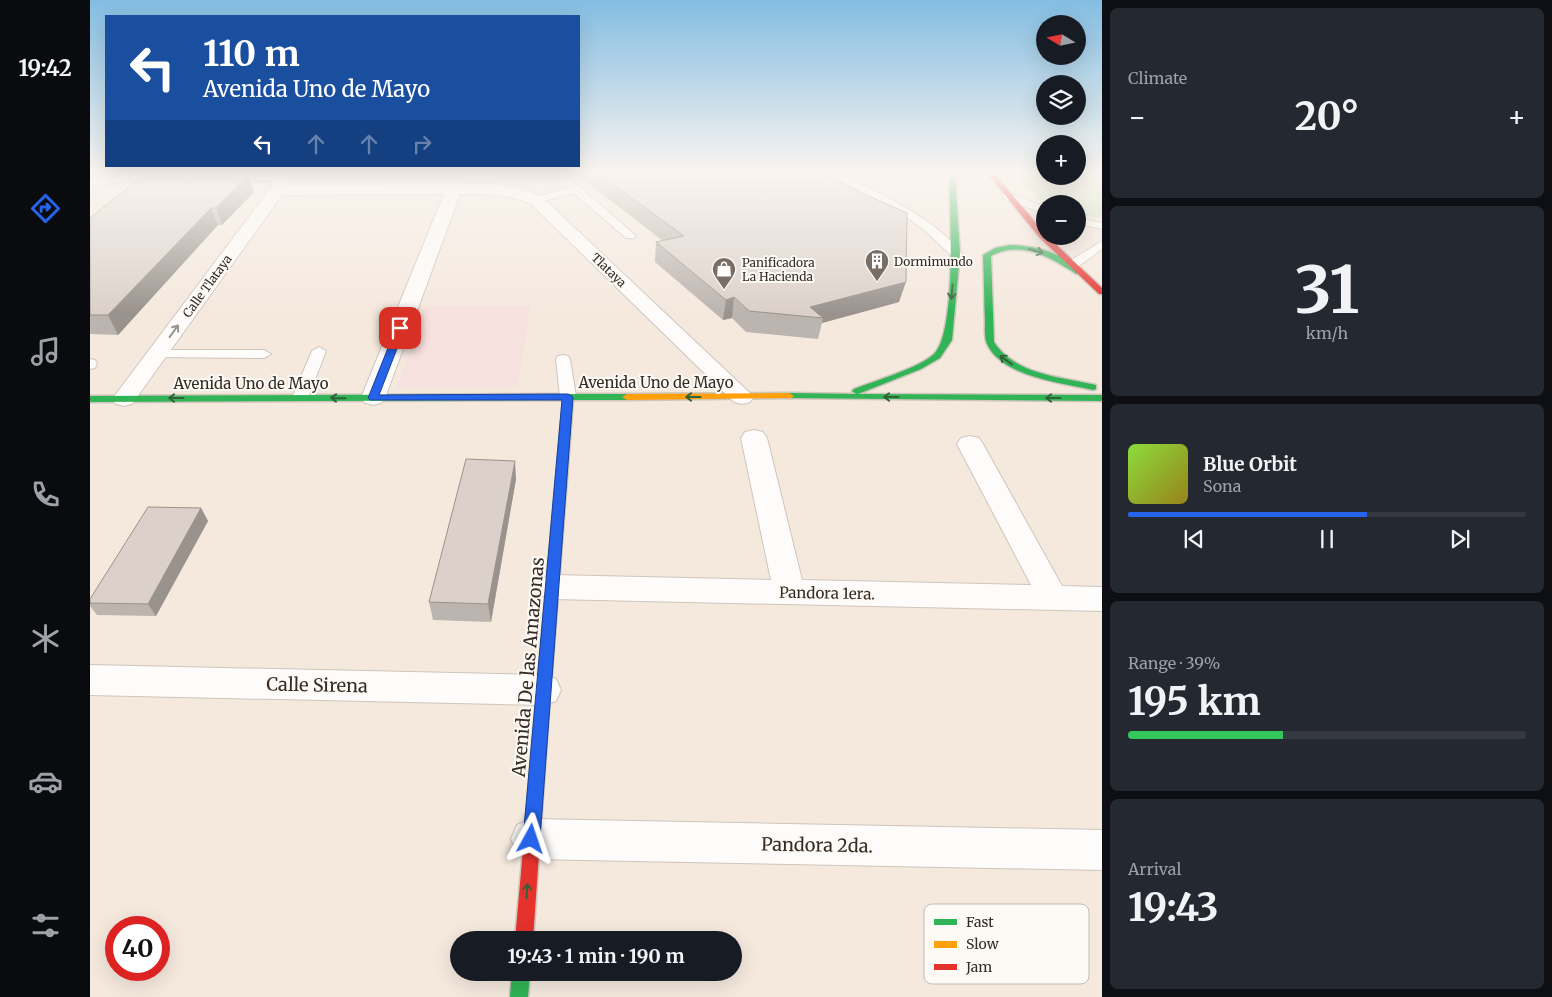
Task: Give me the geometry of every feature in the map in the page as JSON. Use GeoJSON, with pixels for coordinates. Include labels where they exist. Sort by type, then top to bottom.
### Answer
{"type":"FeatureCollection","features":[{"type":"Feature","properties":{"kind":"main road"},"geometry":{"type":"LineString","coordinates":[[845,396],[918,367],[937,356],[948,340],[956,254],[954,220]]}},
{"type":"Feature","properties":{"kind":"main road"},"geometry":{"type":"LineString","coordinates":[[1029,220],[1075,268],[1102,292]]}},
{"type":"Feature","properties":{"kind":"main road"},"geometry":{"type":"LineString","coordinates":[[1075,268],[1062,261],[1027,249],[1005,247],[990,252],[987,255],[990,342],[1003,358],[1032,373],[1102,389]]}},
{"type":"Feature","properties":{"kind":"main road","name":"Avenida Uno de Mayo"},"geometry":{"type":"LineString","coordinates":[[90,399],[845,396],[1102,398]]}},
{"type":"Feature","properties":{"kind":"main road","name":"Avenida De las Amazonas"},"geometry":{"type":"LineString","coordinates":[[525,931],[568,397]]}},
{"type":"Feature","properties":{"kind":"main road"},"geometry":{"type":"LineString","coordinates":[[519,997],[520,981]]}},
{"type":"Feature","properties":{"kind":"street","name":"Calle Tlataya"},"geometry":{"type":"LineString","coordinates":[[124,399],[255,220]]}},
{"type":"Feature","properties":{"kind":"street"},"geometry":{"type":"LineString","coordinates":[[373,398],[442,220]]}},
{"type":"Feature","properties":{"kind":"street","name":"Tlataya"},"geometry":{"type":"LineString","coordinates":[[556,220],[742,397]]}},
{"type":"Feature","properties":{"kind":"street"},"geometry":{"type":"LineString","coordinates":[[754,438],[789,592]]}},
{"type":"Feature","properties":{"kind":"street"},"geometry":{"type":"LineString","coordinates":[[970,444],[1053,598]]}},
{"type":"Feature","properties":{"kind":"street","name":"Pandora 1era."},"geometry":{"type":"LineString","coordinates":[[552,587],[1102,600]]}},
{"type":"Feature","properties":{"kind":"street","name":"Calle Sirena"},"geometry":{"type":"LineString","coordinates":[[90,680],[544,690]]}},
{"type":"Feature","properties":{"kind":"street","name":"Pandora 2da."},"geometry":{"type":"LineString","coordinates":[[531,839],[1102,850]]}},
{"type":"Feature","properties":{"kind":"lane"},"geometry":{"type":"LineString","coordinates":[[611,220],[630,236]]}},
{"type":"Feature","properties":{"kind":"lane"},"geometry":{"type":"LineString","coordinates":[[917,220],[956,254]]}},
{"type":"Feature","properties":{"kind":"lane"},"geometry":{"type":"LineString","coordinates":[[1086,223],[1102,226]]}},
{"type":"Feature","properties":{"kind":"lane"},"geometry":{"type":"LineString","coordinates":[[1075,268],[1102,244]]}},
{"type":"Feature","properties":{"kind":"lane"},"geometry":{"type":"LineString","coordinates":[[300,398],[319,351]]}},
{"type":"Feature","properties":{"kind":"lane"},"geometry":{"type":"LineString","coordinates":[[158,354],[264,354]]}},
{"type":"Feature","properties":{"kind":"lane"},"geometry":{"type":"LineString","coordinates":[[563,360],[568,397]]}},
{"type":"Feature","properties":{"kind":"shaded area"},"geometry":{"type":"Polygon","coordinates":[[[425,306],[530,306],[518,387],[397,387],[425,306]]]}},
{"type":"Feature","properties":{"kind":"building"},"geometry":{"type":"Polygon","coordinates":[[[90,220],[200,220],[108,315],[90,315],[90,220]]]}},
{"type":"Feature","properties":{"kind":"building"},"geometry":{"type":"Polygon","coordinates":[[[662,220],[907,220],[906,282],[810,307],[823,318],[749,311],[734,297],[726,300],[656,242],[684,236],[662,220]]]}},
{"type":"Feature","properties":{"kind":"building"},"geometry":{"type":"Polygon","coordinates":[[[466,459],[515,461],[488,604],[429,602],[466,459]]]}},
{"type":"Feature","properties":{"kind":"building"},"geometry":{"type":"Polygon","coordinates":[[[148,507],[201,508],[148,604],[90,603],[90,599],[148,507]]]}},
{"type":"Feature","properties":{"kind":"traffic: fast"},"geometry":{"type":"LineString","coordinates":[[857,391],[918,367],[937,356],[948,340],[956,254],[954,220]]}},
{"type":"Feature","properties":{"kind":"traffic: fast"},"geometry":{"type":"LineString","coordinates":[[1079,272],[1058,259],[1022,247],[998,249],[987,255],[990,342],[997,353],[1020,368],[1035,374],[1093,387]]}},
{"type":"Feature","properties":{"kind":"traffic: fast"},"geometry":{"type":"LineString","coordinates":[[789,396],[1102,398]]}},
{"type":"Feature","properties":{"kind":"traffic: fast"},"geometry":{"type":"LineString","coordinates":[[540,737],[568,397]]}},
{"type":"Feature","properties":{"kind":"traffic: fast"},"geometry":{"type":"LineString","coordinates":[[90,399],[627,397]]}},
{"type":"Feature","properties":{"kind":"traffic: fast"},"geometry":{"type":"LineString","coordinates":[[519,997],[520,981]]}},
{"type":"Feature","properties":{"kind":"traffic: slow"},"geometry":{"type":"LineString","coordinates":[[627,397],[789,396]]}},
{"type":"Feature","properties":{"kind":"traffic: jam"},"geometry":{"type":"LineString","coordinates":[[1029,220],[1043,236],[1102,292]]}},
{"type":"Feature","properties":{"kind":"traffic: jam"},"geometry":{"type":"LineString","coordinates":[[525,931],[540,737]]}},
{"type":"Feature","properties":{"kind":"place","name":"Dormimundo"},"geometry":{"type":"Point","coordinates":[877,282]}},
{"type":"Feature","properties":{"kind":"place","name":"Panificadora La Hacienda"},"geometry":{"type":"Point","coordinates":[724,290]}},
{"type":"Feature","properties":{"kind":"route"},"geometry":{"type":"LineString","coordinates":[[400,328],[373,398],[568,397],[531,839]]}}]}
